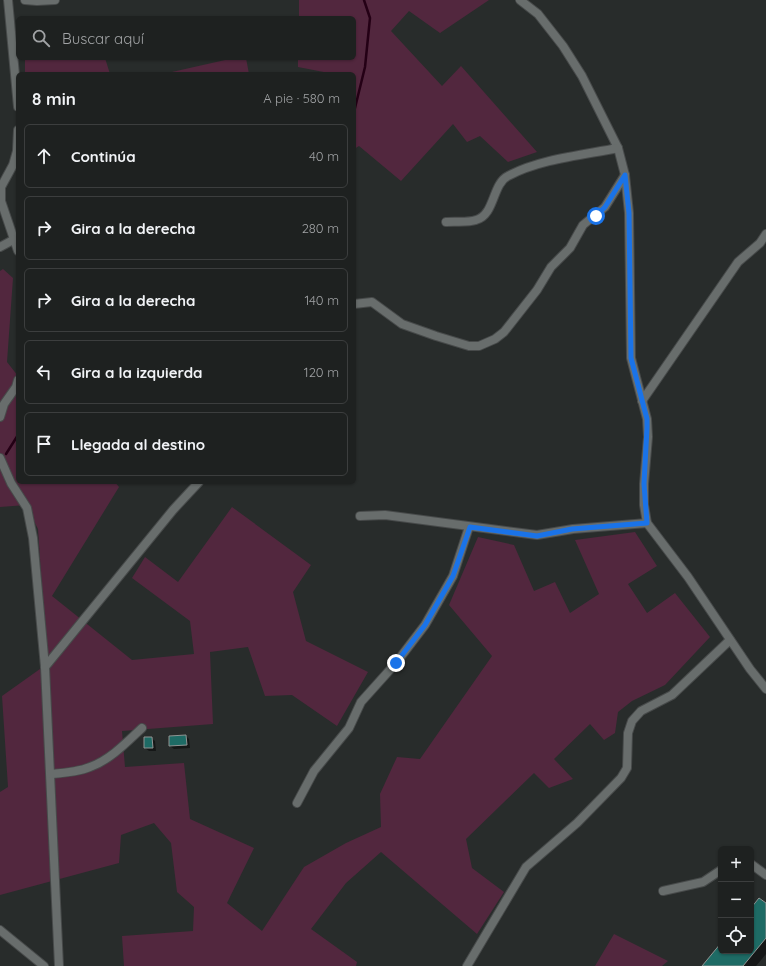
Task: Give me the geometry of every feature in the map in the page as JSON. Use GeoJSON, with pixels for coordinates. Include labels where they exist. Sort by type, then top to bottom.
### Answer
{"type":"FeatureCollection","features":[{"type":"Feature","properties":{"kind":"street"},"geometry":{"type":"LineString","coordinates":[[8,0],[16,86]]}},
{"type":"Feature","properties":{"kind":"street"},"geometry":{"type":"LineString","coordinates":[[25,0],[37,2],[55,0]]}},
{"type":"Feature","properties":{"kind":"street"},"geometry":{"type":"LineString","coordinates":[[520,0],[538,14],[563,46],[582,76],[618,148],[625,175],[629,213],[631,358],[647,419],[648,437],[644,484],[647,523],[688,577],[730,640],[766,689]]}},
{"type":"Feature","properties":{"kind":"street"},"geometry":{"type":"LineString","coordinates":[[446,222],[477,220],[486,214],[505,177],[517,171],[563,158],[618,148]]}},
{"type":"Feature","properties":{"kind":"street"},"geometry":{"type":"LineString","coordinates":[[16,154],[13,165],[1,187],[1,201],[16,247]]}},
{"type":"Feature","properties":{"kind":"street"},"geometry":{"type":"LineString","coordinates":[[356,304],[372,302],[402,324],[468,346],[479,346],[490,341],[504,332],[537,290],[551,267],[570,248],[583,225],[605,207],[625,175]]}},
{"type":"Feature","properties":{"kind":"street"},"geometry":{"type":"LineString","coordinates":[[642,401],[738,262],[760,243],[766,234]]}},
{"type":"Feature","properties":{"kind":"street"},"geometry":{"type":"LineString","coordinates":[[0,248],[13,240]]}},
{"type":"Feature","properties":{"kind":"street"},"geometry":{"type":"LineString","coordinates":[[0,417],[4,404],[16,387]]}},
{"type":"Feature","properties":{"kind":"street"},"geometry":{"type":"LineString","coordinates":[[0,458],[11,483],[26,508],[33,538],[45,667],[59,966]]}},
{"type":"Feature","properties":{"kind":"street"},"geometry":{"type":"LineString","coordinates":[[45,667],[173,510],[197,484]]}},
{"type":"Feature","properties":{"kind":"street"},"geometry":{"type":"LineString","coordinates":[[360,516],[385,515],[537,536],[572,529],[647,523]]}},
{"type":"Feature","properties":{"kind":"street"},"geometry":{"type":"LineString","coordinates":[[297,803],[314,770],[349,728],[361,702],[396,663],[425,625],[453,576],[470,527]]}},
{"type":"Feature","properties":{"kind":"street"},"geometry":{"type":"LineString","coordinates":[[468,966],[526,867],[577,823],[621,778],[627,768],[628,733],[632,721],[641,711],[672,695],[730,640]]}},
{"type":"Feature","properties":{"kind":"street"},"geometry":{"type":"LineString","coordinates":[[51,774],[74,772],[92,767],[122,746],[142,728]]}},
{"type":"Feature","properties":{"kind":"street"},"geometry":{"type":"LineString","coordinates":[[754,866],[766,875]]}},
{"type":"Feature","properties":{"kind":"street"},"geometry":{"type":"LineString","coordinates":[[663,891],[703,882],[718,872]]}},
{"type":"Feature","properties":{"kind":"street"},"geometry":{"type":"LineString","coordinates":[[0,930],[44,966]]}},
{"type":"Feature","properties":{"kind":"shaded area"},"geometry":{"type":"Polygon","coordinates":[[[299,0],[489,0],[440,33],[409,11],[391,31],[442,86],[461,66],[537,152],[508,162],[480,136],[467,142],[453,124],[401,181],[359,146],[356,148],[356,72],[324,72],[298,67],[298,60],[356,60],[356,16],[299,16],[299,0]]]}},
{"type":"Feature","properties":{"kind":"shaded area"},"geometry":{"type":"Polygon","coordinates":[[[25,60],[106,60],[109,72],[25,72],[25,60]]]}},
{"type":"Feature","properties":{"kind":"shaded area"},"geometry":{"type":"Polygon","coordinates":[[[225,60],[246,60],[249,72],[172,72],[225,60]]]}},
{"type":"Feature","properties":{"kind":"shaded area"},"geometry":{"type":"Polygon","coordinates":[[[3,269],[13,278],[7,362],[16,373],[16,484],[117,484],[119,487],[52,596],[132,660],[194,654],[190,621],[132,578],[145,557],[178,582],[232,507],[311,565],[293,592],[306,641],[368,672],[337,726],[292,695],[265,696],[248,647],[210,652],[213,724],[122,731],[125,767],[184,763],[190,819],[254,848],[227,903],[262,931],[304,867],[346,843],[381,827],[380,794],[397,757],[420,759],[492,656],[449,605],[478,537],[514,545],[534,591],[555,582],[570,613],[599,594],[575,540],[635,532],[657,566],[628,584],[647,613],[675,593],[710,637],[665,685],[632,701],[618,712],[615,733],[604,740],[590,724],[554,759],[573,779],[549,788],[534,773],[466,839],[472,868],[504,892],[477,934],[381,852],[346,883],[311,929],[357,962],[356,966],[124,966],[122,936],[193,931],[194,907],[177,892],[171,843],[154,823],[121,835],[119,863],[0,895],[0,792],[8,787],[2,696],[47,664],[38,529],[26,505],[0,507],[0,271],[3,269]]]}},
{"type":"Feature","properties":{"kind":"shaded area"},"geometry":{"type":"Polygon","coordinates":[[[614,934],[668,961],[662,966],[595,966],[614,934]]]}},
{"type":"Feature","properties":{"kind":"building"},"geometry":{"type":"Polygon","coordinates":[[[186,735],[187,745],[169,746],[169,736],[186,735]]]}},
{"type":"Feature","properties":{"kind":"building"},"geometry":{"type":"Polygon","coordinates":[[[144,737],[152,737],[153,748],[144,748],[144,737]]]}},
{"type":"Feature","properties":{"kind":"building"},"geometry":{"type":"Polygon","coordinates":[[[759,898],[766,903],[766,938],[754,953],[754,918],[754,904],[759,898]]]}},
{"type":"Feature","properties":{"kind":"building"},"geometry":{"type":"Polygon","coordinates":[[[718,947],[718,954],[753,954],[743,966],[702,966],[718,947]]]}},
{"type":"Feature","properties":{"kind":"waterway"},"geometry":{"type":"LineString","coordinates":[[356,104],[365,67],[370,18],[364,0]]}},
{"type":"Feature","properties":{"kind":"waterway"},"geometry":{"type":"LineString","coordinates":[[6,454],[16,438]]}},
{"type":"Feature","properties":{"kind":"route"},"geometry":{"type":"LineString","coordinates":[[396,663],[425,625],[453,576],[470,527],[537,536],[572,529],[647,523],[644,505],[644,484],[648,437],[647,419],[631,358],[629,213],[625,175],[610,196],[605,207],[596,216]]}}]}
